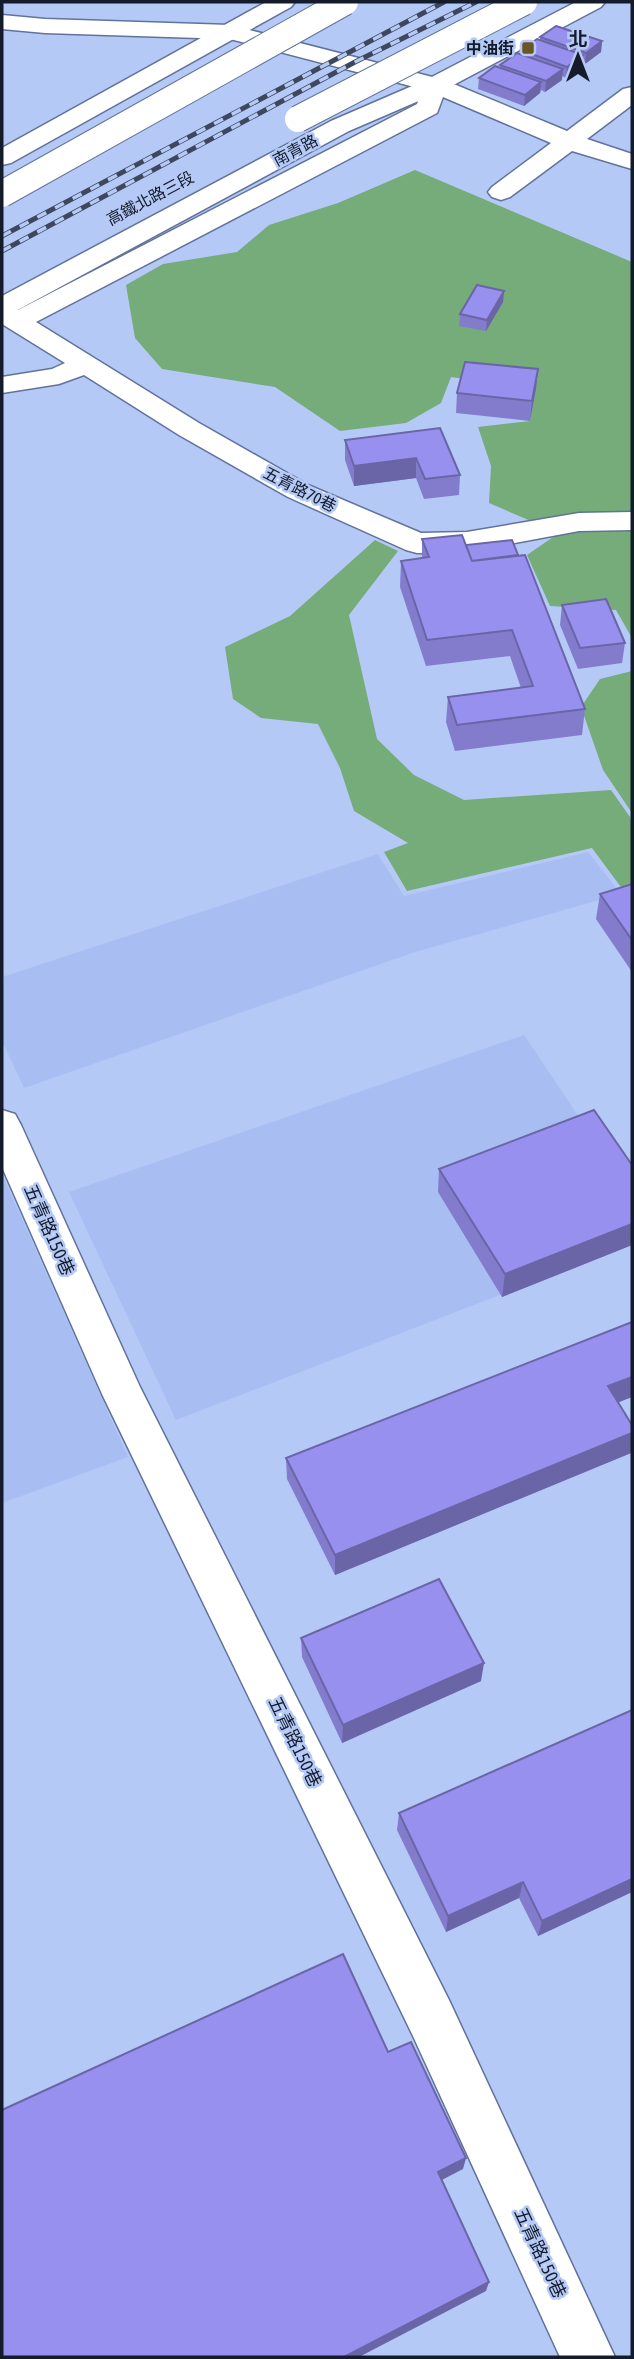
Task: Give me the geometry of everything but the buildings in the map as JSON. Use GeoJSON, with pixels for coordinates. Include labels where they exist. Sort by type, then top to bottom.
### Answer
{"type":"FeatureCollection","features":[{"type":"Feature","properties":{"kind":"street"},"geometry":{"type":"LineString","coordinates":[[2,158],[283,2]]}},
{"type":"Feature","properties":{"kind":"street"},"geometry":{"type":"LineString","coordinates":[[2,194],[345,2]]}},
{"type":"Feature","properties":{"kind":"street","name":"南青路"},"geometry":{"type":"LineString","coordinates":[[273,133],[524,2]]}},
{"type":"Feature","properties":{"kind":"street","name":"南青路"},"geometry":{"type":"LineString","coordinates":[[7,313],[340,126],[435,85],[593,2]]}},
{"type":"Feature","properties":{"kind":"street"},"geometry":{"type":"LineString","coordinates":[[2,22],[45,26],[230,32],[435,85],[571,142],[632,162]]}},
{"type":"Feature","properties":{"kind":"street"},"geometry":{"type":"LineString","coordinates":[[380,108],[381,70]]}},
{"type":"Feature","properties":{"kind":"street"},"geometry":{"type":"LineString","coordinates":[[7,313],[428,108],[435,85]]}},
{"type":"Feature","properties":{"kind":"street"},"geometry":{"type":"LineString","coordinates":[[501,192],[632,94]]}},
{"type":"Feature","properties":{"kind":"street","name":"五青路70巷"},"geometry":{"type":"LineString","coordinates":[[7,313],[189,429],[298,491],[417,543],[467,542],[579,522],[632,522]]}},
{"type":"Feature","properties":{"kind":"street"},"geometry":{"type":"LineString","coordinates":[[2,385],[60,376],[86,364]]}},
{"type":"Feature","properties":{"kind":"street","name":"五青路150巷"},"geometry":{"type":"LineString","coordinates":[[2,1125],[123,1394],[431,2018],[588,2357]]}},
{"type":"Feature","properties":{"kind":"shaded area"},"geometry":{"type":"Polygon","coordinates":[[[588,852],[621,894],[415,952],[24,1088],[2,1041],[2,977],[378,854],[404,896],[588,852]]]}},
{"type":"Feature","properties":{"kind":"shaded area"},"geometry":{"type":"Polygon","coordinates":[[[524,1035],[632,1196],[632,1244],[176,1420],[69,1192],[524,1035]]]}},
{"type":"Feature","properties":{"kind":"shaded area"},"geometry":{"type":"Polygon","coordinates":[[[2,1174],[128,1457],[2,1503],[2,1174]]]}},
{"type":"Feature","properties":{"kind":"green space"},"geometry":{"type":"Polygon","coordinates":[[[415,170],[632,262],[632,638],[616,610],[550,606],[527,555],[559,533],[489,503],[491,466],[478,427],[530,421],[536,389],[451,377],[441,403],[406,423],[340,431],[275,387],[162,369],[135,338],[126,285],[163,264],[237,252],[269,225],[338,203],[415,170]]]}},
{"type":"Feature","properties":{"kind":"green space"},"geometry":{"type":"Polygon","coordinates":[[[375,540],[398,551],[349,615],[377,739],[414,775],[464,800],[611,790],[630,817],[632,825],[632,902],[592,848],[407,891],[384,852],[408,843],[354,811],[340,768],[318,724],[261,718],[233,699],[225,647],[290,616],[375,540]]]}},
{"type":"Feature","properties":{"kind":"green space"},"geometry":{"type":"Polygon","coordinates":[[[632,671],[632,813],[603,770],[581,707],[600,679],[632,671]]]}},
{"type":"Feature","properties":{"kind":"railway"},"geometry":{"type":"LineString","coordinates":[[2,236],[444,2]]}},
{"type":"Feature","properties":{"kind":"railway"},"geometry":{"type":"LineString","coordinates":[[2,251],[355,62],[476,2]]}},
{"type":"Feature","properties":{"kind":"place","name":"中油街"},"geometry":{"type":"Point","coordinates":[528,48]}}]}
